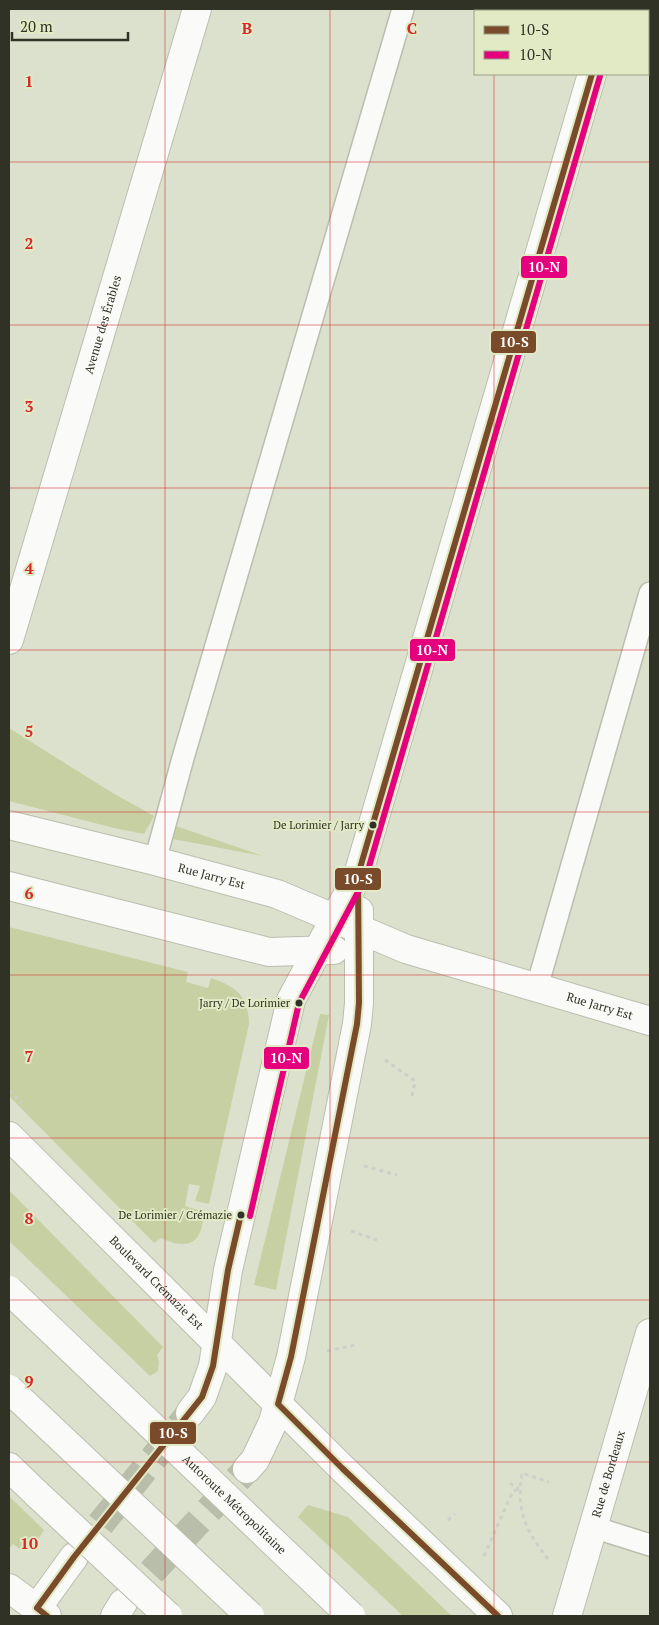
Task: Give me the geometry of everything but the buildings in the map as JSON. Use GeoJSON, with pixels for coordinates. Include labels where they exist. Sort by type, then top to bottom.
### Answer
{"type":"FeatureCollection","features":[{"type":"Feature","properties":{"kind":"main road","name":"Avenue des Érables"},"geometry":{"type":"LineString","coordinates":[[9,640],[197,9]]}},
{"type":"Feature","properties":{"kind":"main road"},"geometry":{"type":"LineString","coordinates":[[190,1414],[202,1397],[208,1384],[217,1344],[228,1270],[291,1000],[358,874],[592,75]]}},
{"type":"Feature","properties":{"kind":"main road","name":"Rue Jarry Est"},"geometry":{"type":"LineString","coordinates":[[9,825],[155,861],[277,894],[334,918],[359,939]]}},
{"type":"Feature","properties":{"kind":"main road"},"geometry":{"type":"LineString","coordinates":[[247,1469],[255,1460],[273,1422],[291,1357],[357,1024],[359,1003],[358,874]]}},
{"type":"Feature","properties":{"kind":"main road","name":"Rue Jarry Est"},"geometry":{"type":"LineString","coordinates":[[9,886],[269,952],[318,950],[359,939],[406,949],[650,1021]]}},
{"type":"Feature","properties":{"kind":"main road","name":"Boulevard Crémazie Est"},"geometry":{"type":"LineString","coordinates":[[9,1136],[342,1468],[498,1616]]}},
{"type":"Feature","properties":{"kind":"main road","name":"Autoroute Métropolitaine"},"geometry":{"type":"LineString","coordinates":[[9,1290],[352,1616]]}},
{"type":"Feature","properties":{"kind":"main road","name":"Rue de Bordeaux"},"geometry":{"type":"LineString","coordinates":[[566,1616],[650,1333]]}},
{"type":"Feature","properties":{"kind":"main road"},"geometry":{"type":"LineString","coordinates":[[9,1389],[250,1616]]}},
{"type":"Feature","properties":{"kind":"main road"},"geometry":{"type":"LineString","coordinates":[[9,1467],[168,1616]]}},
{"type":"Feature","properties":{"kind":"main road"},"geometry":{"type":"LineString","coordinates":[[9,1588],[39,1614],[74,1557]]}},
{"type":"Feature","properties":{"kind":"lane"},"geometry":{"type":"LineString","coordinates":[[155,861],[183,758],[403,9]]}},
{"type":"Feature","properties":{"kind":"lane"},"geometry":{"type":"LineString","coordinates":[[537,987],[650,593]]}},
{"type":"Feature","properties":{"kind":"lane"},"geometry":{"type":"LineString","coordinates":[[593,1527],[650,1545]]}},
{"type":"Feature","properties":{"kind":"path"},"geometry":{"type":"LineString","coordinates":[[385,1060],[415,1081],[412,1096]]}},
{"type":"Feature","properties":{"kind":"path"},"geometry":{"type":"LineString","coordinates":[[364,1166],[397,1175]]}},
{"type":"Feature","properties":{"kind":"path"},"geometry":{"type":"LineString","coordinates":[[351,1231],[377,1240]]}},
{"type":"Feature","properties":{"kind":"path"},"geometry":{"type":"LineString","coordinates":[[327,1351],[355,1345]]}},
{"type":"Feature","properties":{"kind":"path"},"geometry":{"type":"LineString","coordinates":[[548,1482],[522,1473],[520,1505],[525,1523],[536,1543],[550,1561]]}},
{"type":"Feature","properties":{"kind":"path"},"geometry":{"type":"LineString","coordinates":[[510,1483],[520,1489]]}},
{"type":"Feature","properties":{"kind":"path"},"geometry":{"type":"LineString","coordinates":[[507,1490],[520,1489]]}},
{"type":"Feature","properties":{"kind":"path"},"geometry":{"type":"LineString","coordinates":[[482,1558],[513,1491]]}},
{"type":"Feature","properties":{"kind":"path"},"geometry":{"type":"LineString","coordinates":[[445,1523],[455,1514]]}},
{"type":"Feature","properties":{"kind":"green space"},"geometry":{"type":"Polygon","coordinates":[[[9,728],[111,792],[154,816],[144,834],[9,801],[9,728]]]}},
{"type":"Feature","properties":{"kind":"green space"},"geometry":{"type":"Polygon","coordinates":[[[176,826],[263,856],[173,839],[176,826]]]}},
{"type":"Feature","properties":{"kind":"green space"},"geometry":{"type":"Polygon","coordinates":[[[9,927],[188,972],[186,982],[208,988],[211,978],[234,989],[243,999],[249,1024],[209,1204],[195,1201],[200,1186],[189,1184],[185,1206],[204,1212],[201,1230],[193,1241],[183,1244],[161,1238],[154,1243],[9,1096],[9,927]]]}},
{"type":"Feature","properties":{"kind":"green space"},"geometry":{"type":"Polygon","coordinates":[[[320,1014],[329,1015],[276,1290],[254,1285],[320,1014]]]}},
{"type":"Feature","properties":{"kind":"green space"},"geometry":{"type":"Polygon","coordinates":[[[9,1190],[163,1347],[157,1355],[159,1362],[158,1371],[150,1376],[9,1241],[9,1190]]]}},
{"type":"Feature","properties":{"kind":"green space"},"geometry":{"type":"Polygon","coordinates":[[[9,1496],[44,1530],[35,1542],[21,1550],[13,1544],[9,1549],[9,1496]]]}},
{"type":"Feature","properties":{"kind":"green space"},"geometry":{"type":"Polygon","coordinates":[[[308,1505],[348,1517],[452,1616],[403,1616],[298,1517],[308,1505]]]}},
{"type":"Feature","properties":{"kind":"tunnel"},"geometry":{"type":"LineString","coordinates":[[74,1557],[190,1413]]}},
{"type":"Feature","properties":{"kind":"tunnel"},"geometry":{"type":"LineString","coordinates":[[123,1603],[247,1469]]}},
{"type":"Feature","properties":{"kind":"transit line","name":"10-S"},"geometry":{"type":"LineString","coordinates":[[498,1616],[342,1468],[278,1404],[291,1357],[357,1024],[359,1003],[358,875],[592,75]]}},
{"type":"Feature","properties":{"kind":"transit line","name":"10-N"},"geometry":{"type":"LineString","coordinates":[[250,1216],[299,1003],[366,877],[600,76]]}},
{"type":"Feature","properties":{"kind":"transit line","name":"10-S"},"geometry":{"type":"LineString","coordinates":[[47,1616],[37,1608],[74,1557],[202,1397],[213,1366],[228,1270],[241,1214]]}},
{"type":"Feature","properties":{"kind":"place","name":"De Lorimier / Jarry"},"geometry":{"type":"Point","coordinates":[373,825]}},
{"type":"Feature","properties":{"kind":"place","name":"Jarry / De Lorimier"},"geometry":{"type":"Point","coordinates":[299,1003]}},
{"type":"Feature","properties":{"kind":"place","name":"De Lorimier / Crémazie"},"geometry":{"type":"Point","coordinates":[241,1215]}}]}
